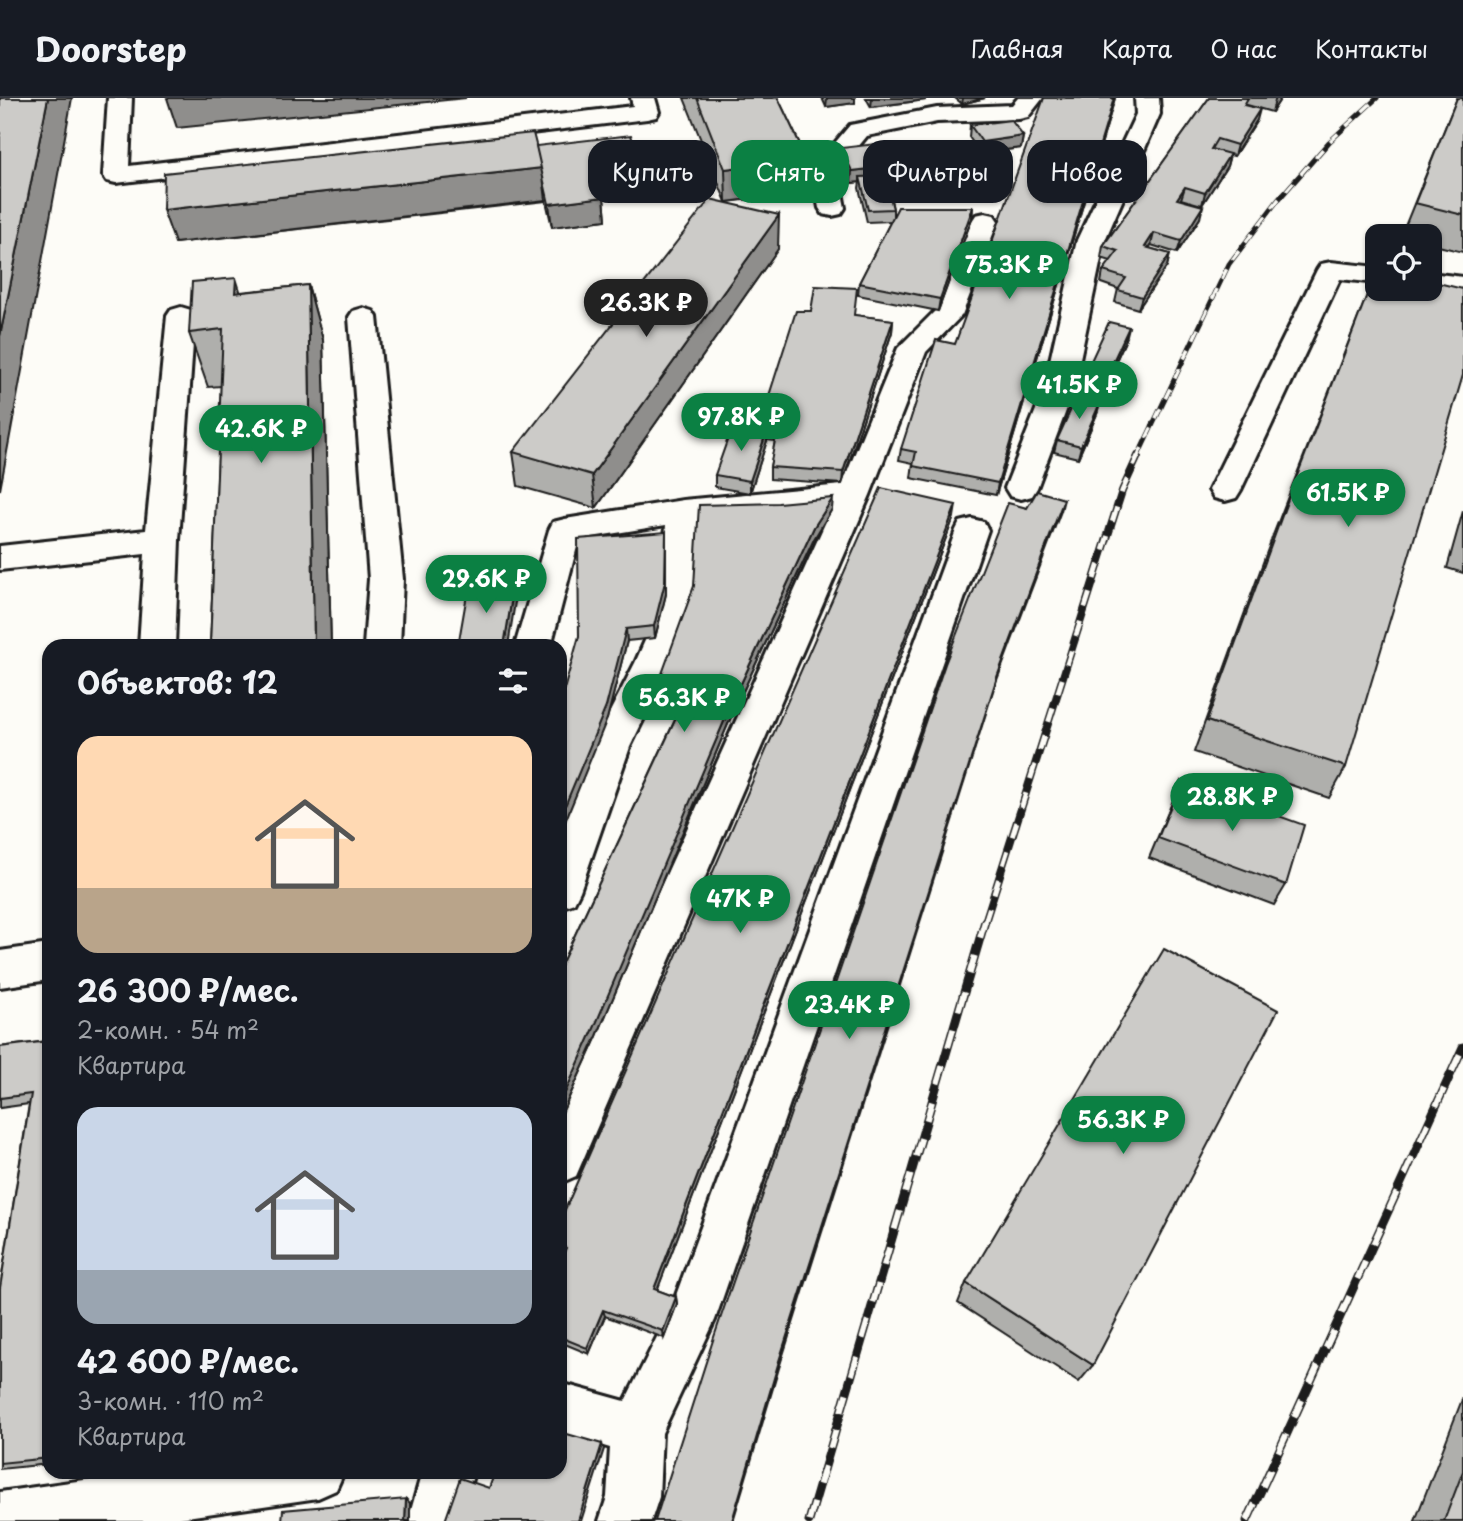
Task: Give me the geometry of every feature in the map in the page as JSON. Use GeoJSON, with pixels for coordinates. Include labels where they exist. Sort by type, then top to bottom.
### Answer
{"type":"FeatureCollection","features":[{"type":"Feature","properties":{"kind":"lane"},"geometry":{"type":"LineString","coordinates":[[120,98],[116,175],[647,112],[643,98]]}},
{"type":"Feature","properties":{"kind":"lane"},"geometry":{"type":"LineString","coordinates":[[832,208],[825,170],[859,130],[937,115],[1019,112],[1031,98]]}},
{"type":"Feature","properties":{"kind":"lane"},"geometry":{"type":"LineString","coordinates":[[1021,488],[1058,392],[1091,240],[1147,106],[1175,98]]}},
{"type":"Feature","properties":{"kind":"lane"},"geometry":{"type":"LineString","coordinates":[[567,1145],[854,495],[913,348],[948,316],[985,221]]}},
{"type":"Feature","properties":{"kind":"lane"},"geometry":{"type":"LineString","coordinates":[[1225,490],[1331,270],[1365,274]]}},
{"type":"Feature","properties":{"kind":"lane"},"geometry":{"type":"LineString","coordinates":[[1442,282],[1463,285]]}},
{"type":"Feature","properties":{"kind":"lane"},"geometry":{"type":"LineString","coordinates":[[157,639],[162,540],[181,316]]}},
{"type":"Feature","properties":{"kind":"lane"},"geometry":{"type":"LineString","coordinates":[[363,317],[386,579],[382,639]]}},
{"type":"Feature","properties":{"kind":"lane"},"geometry":{"type":"LineString","coordinates":[[535,639],[565,530],[682,511],[854,495]]}},
{"type":"Feature","properties":{"kind":"lane"},"geometry":{"type":"LineString","coordinates":[[567,871],[611,747],[653,663],[677,607],[682,511]]}},
{"type":"Feature","properties":{"kind":"lane"},"geometry":{"type":"LineString","coordinates":[[625,1521],[633,1497],[637,1430],[691,1320],[972,530]]}},
{"type":"Feature","properties":{"kind":"lane"},"geometry":{"type":"LineString","coordinates":[[0,558],[162,540]]}},
{"type":"Feature","properties":{"kind":"lane"},"geometry":{"type":"LineString","coordinates":[[0,969],[42,963]]}},
{"type":"Feature","properties":{"kind":"lane"},"geometry":{"type":"LineString","coordinates":[[567,1411],[637,1430]]}},
{"type":"Feature","properties":{"kind":"lane"},"geometry":{"type":"LineString","coordinates":[[0,1518],[270,1479]]}},
{"type":"Feature","properties":{"kind":"lane"},"geometry":{"type":"LineString","coordinates":[[434,1521],[445,1479]]}},
{"type":"Feature","properties":{"kind":"building"},"geometry":{"type":"Polygon","coordinates":[[[0,98],[48,98],[0,336],[0,98]]]}},
{"type":"Feature","properties":{"kind":"building"},"geometry":{"type":"Polygon","coordinates":[[[697,98],[778,98],[798,140],[731,140],[731,168],[725,169],[717,149],[717,140],[714,140],[697,98]]]}},
{"type":"Feature","properties":{"kind":"building"},"geometry":{"type":"Polygon","coordinates":[[[1044,98],[1114,98],[1101,140],[1029,140],[1044,98]]]}},
{"type":"Feature","properties":{"kind":"building"},"geometry":{"type":"Polygon","coordinates":[[[1209,98],[1248,98],[1244,105],[1260,109],[1237,145],[1217,139],[1211,149],[1230,154],[1205,193],[1185,187],[1177,199],[1203,206],[1181,241],[1154,233],[1145,247],[1170,254],[1142,297],[1118,290],[1126,278],[1103,271],[1118,251],[1103,246],[1134,203],[1147,203],[1147,185],[1209,98]]]}},
{"type":"Feature","properties":{"kind":"building"},"geometry":{"type":"Polygon","coordinates":[[[1457,98],[1463,98],[1463,215],[1415,203],[1457,98]]]}},
{"type":"Feature","properties":{"kind":"building"},"geometry":{"type":"Polygon","coordinates":[[[1011,120],[1023,136],[981,140],[970,125],[1011,120]]]}},
{"type":"Feature","properties":{"kind":"building"},"geometry":{"type":"Polygon","coordinates":[[[533,133],[542,168],[163,210],[164,173],[533,133]]]}},
{"type":"Feature","properties":{"kind":"building"},"geometry":{"type":"Polygon","coordinates":[[[631,135],[633,140],[588,140],[588,199],[549,204],[536,146],[631,135]]]}},
{"type":"Feature","properties":{"kind":"building"},"geometry":{"type":"Polygon","coordinates":[[[863,145],[863,170],[852,171],[849,165],[849,147],[863,145]]]}},
{"type":"Feature","properties":{"kind":"building"},"geometry":{"type":"Polygon","coordinates":[[[1027,145],[1027,203],[1082,203],[998,483],[913,466],[916,452],[901,449],[936,340],[955,344],[1006,203],[1013,203],[1013,184],[1027,145]]]}},
{"type":"Feature","properties":{"kind":"building"},"geometry":{"type":"Polygon","coordinates":[[[717,201],[779,215],[592,475],[513,452],[707,203],[717,203],[717,201]]]}},
{"type":"Feature","properties":{"kind":"building"},"geometry":{"type":"Polygon","coordinates":[[[866,203],[892,203],[893,209],[868,210],[866,203]]]}},
{"type":"Feature","properties":{"kind":"building"},"geometry":{"type":"Polygon","coordinates":[[[898,207],[973,207],[940,299],[859,283],[898,207]]]}},
{"type":"Feature","properties":{"kind":"building"},"geometry":{"type":"Polygon","coordinates":[[[236,278],[235,293],[308,285],[314,639],[210,639],[223,329],[189,333],[192,282],[236,278]]]}},
{"type":"Feature","properties":{"kind":"building"},"geometry":{"type":"Polygon","coordinates":[[[1442,284],[1463,289],[1463,375],[1346,767],[1207,721],[1365,300],[1442,301],[1442,284]]]}},
{"type":"Feature","properties":{"kind":"building"},"geometry":{"type":"Polygon","coordinates":[[[815,286],[857,288],[854,315],[893,320],[843,472],[770,467],[777,430],[759,427],[796,311],[811,311],[815,286]]]}},
{"type":"Feature","properties":{"kind":"building"},"geometry":{"type":"Polygon","coordinates":[[[1109,322],[1129,327],[1110,368],[1090,363],[1109,322]]]}},
{"type":"Feature","properties":{"kind":"building"},"geometry":{"type":"Polygon","coordinates":[[[1077,396],[1100,403],[1081,446],[1057,440],[1077,396]]]}},
{"type":"Feature","properties":{"kind":"building"},"geometry":{"type":"Polygon","coordinates":[[[733,424],[767,430],[750,481],[715,475],[733,424]]]}},
{"type":"Feature","properties":{"kind":"building"},"geometry":{"type":"Polygon","coordinates":[[[881,488],[956,505],[654,1289],[676,1297],[663,1331],[603,1310],[587,1348],[567,1340],[567,1205],[881,488]]]}},
{"type":"Feature","properties":{"kind":"building"},"geometry":{"type":"Polygon","coordinates":[[[1037,491],[1064,499],[997,677],[779,1361],[732,1521],[655,1521],[714,1337],[945,664],[1008,503],[1027,508],[1037,491]]]}},
{"type":"Feature","properties":{"kind":"building"},"geometry":{"type":"Polygon","coordinates":[[[833,498],[814,527],[731,705],[567,1088],[567,952],[685,699],[655,693],[694,586],[699,505],[778,503],[833,498]]]}},
{"type":"Feature","properties":{"kind":"building"},"geometry":{"type":"Polygon","coordinates":[[[666,532],[665,582],[654,626],[626,629],[606,707],[567,801],[567,679],[579,636],[578,539],[666,532]]]}},
{"type":"Feature","properties":{"kind":"building"},"geometry":{"type":"Polygon","coordinates":[[[469,583],[514,584],[505,639],[459,639],[469,583]]]}},
{"type":"Feature","properties":{"kind":"building"},"geometry":{"type":"Polygon","coordinates":[[[1181,781],[1304,825],[1286,885],[1158,838],[1181,781]]]}},
{"type":"Feature","properties":{"kind":"building"},"geometry":{"type":"Polygon","coordinates":[[[1164,949],[1278,1010],[1093,1365],[966,1283],[1164,949]]]}},
{"type":"Feature","properties":{"kind":"building"},"geometry":{"type":"Polygon","coordinates":[[[42,1042],[42,1459],[0,1463],[0,1288],[31,1094],[0,1098],[0,1047],[42,1042]]]}},
{"type":"Feature","properties":{"kind":"building"},"geometry":{"type":"Polygon","coordinates":[[[567,1434],[602,1444],[578,1521],[445,1521],[460,1479],[489,1488],[492,1479],[567,1479],[567,1434]]]}},
{"type":"Feature","properties":{"kind":"building"},"geometry":{"type":"Polygon","coordinates":[[[1463,1471],[1463,1521],[1444,1521],[1463,1471]]]}},
{"type":"Feature","properties":{"kind":"building"},"geometry":{"type":"Polygon","coordinates":[[[406,1499],[405,1521],[282,1521],[283,1510],[406,1499]]]}},
{"type":"Feature","properties":{"kind":"railway"},"geometry":{"type":"LineString","coordinates":[[1137,458],[1229,264],[1278,200],[1329,142],[1377,98]]}},
{"type":"Feature","properties":{"kind":"railway"},"geometry":{"type":"LineString","coordinates":[[985,922],[1122,491],[1138,456]]}},
{"type":"Feature","properties":{"kind":"railway"},"geometry":{"type":"LineString","coordinates":[[809,1521],[985,921]]}},
{"type":"Feature","properties":{"kind":"railway"},"geometry":{"type":"LineString","coordinates":[[1247,1521],[1463,1047]]}}]}
